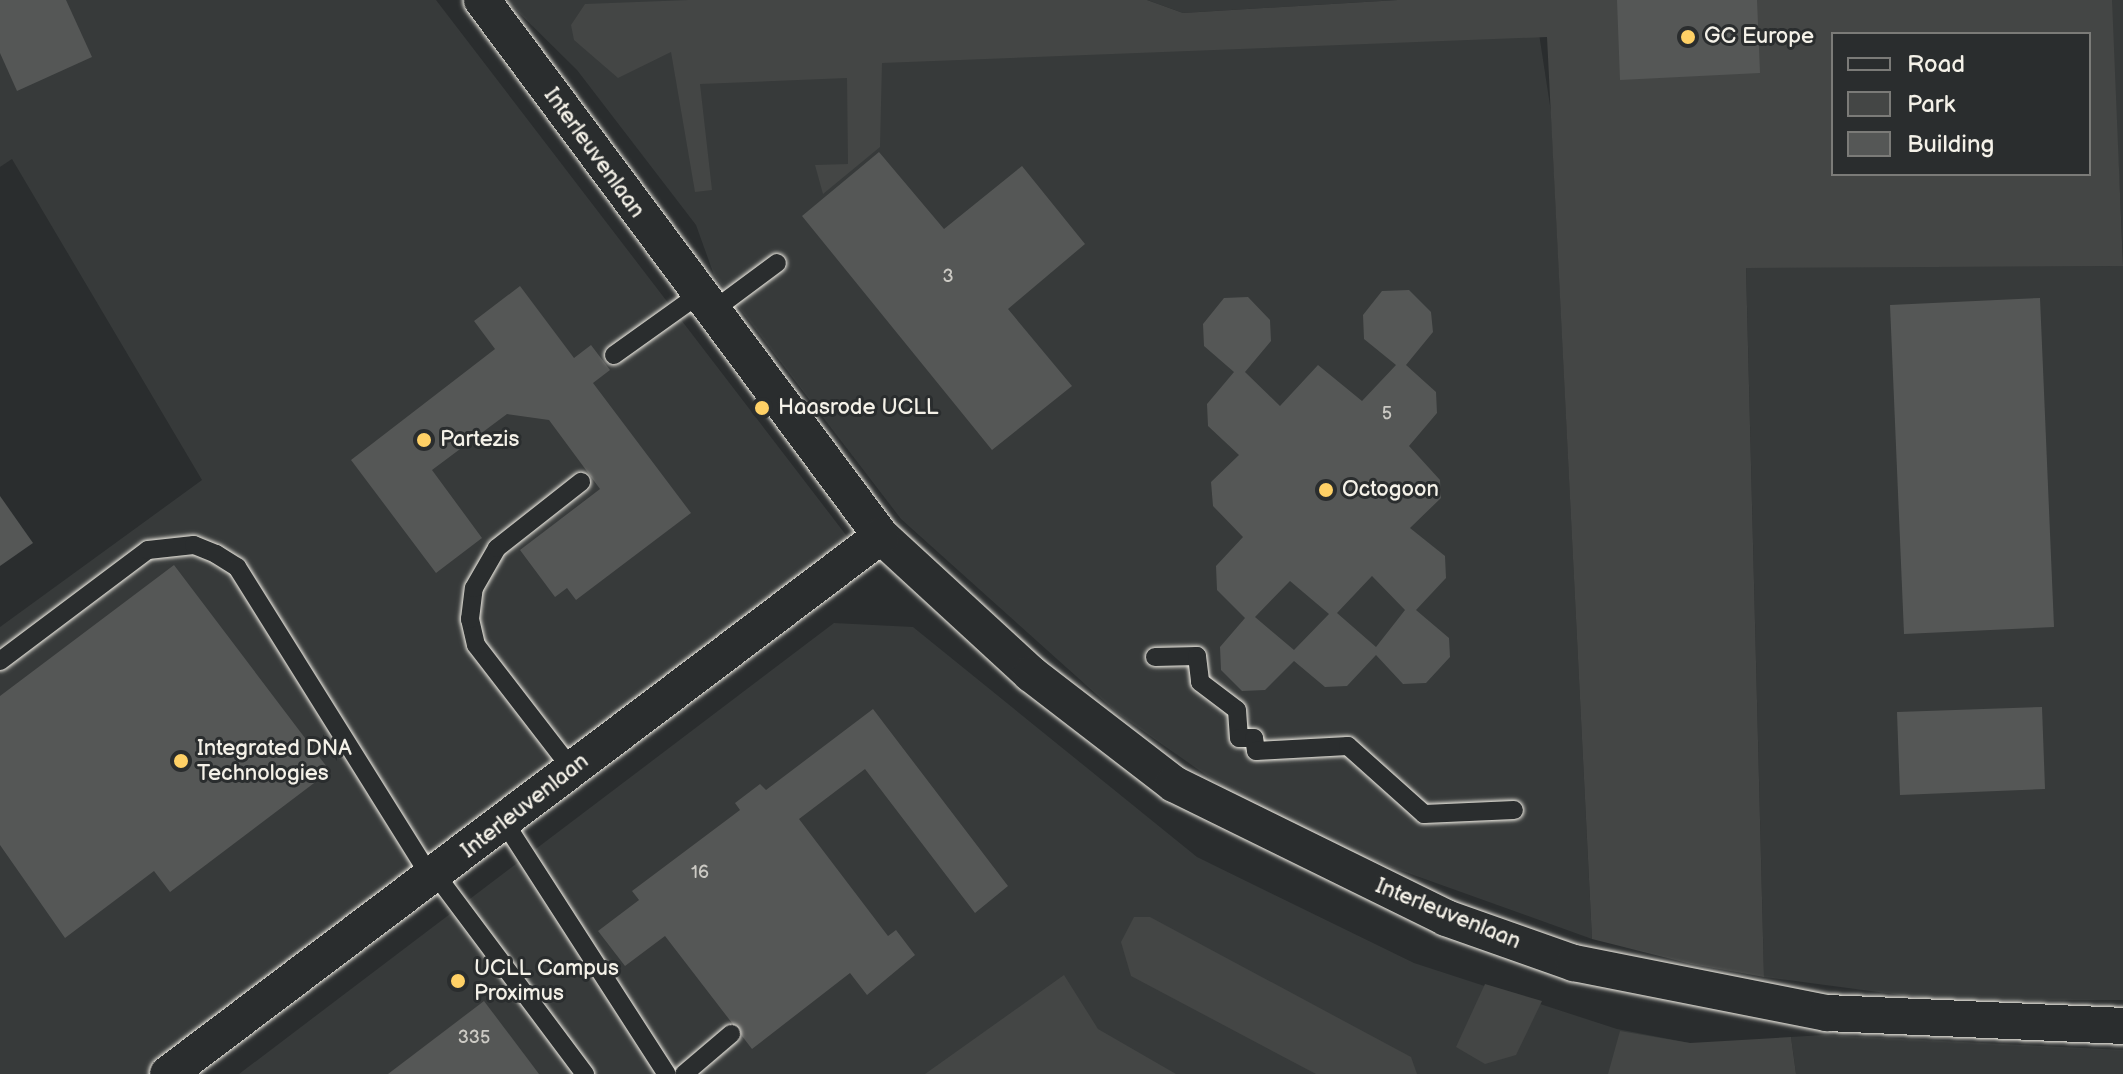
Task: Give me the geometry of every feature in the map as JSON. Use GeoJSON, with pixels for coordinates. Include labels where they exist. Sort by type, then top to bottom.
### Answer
{"type":"FeatureCollection","features":[{"type":"Feature","properties":{"kind":"street","name":"Interleuvenlaan"},"geometry":{"type":"LineString","coordinates":[[482,0],[705,304],[881,536],[1031,674],[1174,784],[1446,918],[1574,963],[1827,1013],[2123,1026]]}},
{"type":"Feature","properties":{"kind":"street","name":"Interleuvenlaan"},"geometry":{"type":"LineString","coordinates":[[168,1074],[881,536]]}},
{"type":"Feature","properties":{"kind":"lane"},"geometry":{"type":"LineString","coordinates":[[614,355],[777,263]]}},
{"type":"Feature","properties":{"kind":"lane"},"geometry":{"type":"LineString","coordinates":[[571,768],[476,645],[470,619],[474,588],[497,548],[581,482]]}},
{"type":"Feature","properties":{"kind":"lane"},"geometry":{"type":"LineString","coordinates":[[0,661],[148,550],[194,545],[237,567],[433,876],[585,1074]]}},
{"type":"Feature","properties":{"kind":"lane"},"geometry":{"type":"LineString","coordinates":[[1155,657],[1197,656],[1200,682],[1237,710],[1239,738],[1254,738],[1256,751],[1348,746],[1424,814],[1514,810]]}},
{"type":"Feature","properties":{"kind":"lane"},"geometry":{"type":"LineString","coordinates":[[503,820],[667,1074]]}},
{"type":"Feature","properties":{"kind":"lane"},"geometry":{"type":"LineString","coordinates":[[684,1074],[731,1034]]}},
{"type":"Feature","properties":{"kind":"shaded area"},"geometry":{"type":"Polygon","coordinates":[[[0,0],[436,0],[859,552],[168,1074],[0,1074],[0,627],[202,480],[12,159],[0,167],[0,0]]]}},
{"type":"Feature","properties":{"kind":"shaded area"},"geometry":{"type":"Polygon","coordinates":[[[506,0],[1102,0],[1103,28],[1536,14],[1551,112],[1592,939],[1327,844],[1233,794],[1116,712],[901,519],[714,275],[696,225],[577,70],[506,0]]]}},
{"type":"Feature","properties":{"kind":"shaded area"},"geometry":{"type":"Polygon","coordinates":[[[1147,0],[1398,0],[1183,13],[1147,0]]]}},
{"type":"Feature","properties":{"kind":"shaded area"},"geometry":{"type":"Polygon","coordinates":[[[2110,0],[2123,0],[2123,256],[2110,0]]]}},
{"type":"Feature","properties":{"kind":"shaded area"},"geometry":{"type":"Polygon","coordinates":[[[2123,266],[2123,1000],[1946,1001],[1764,977],[1746,267],[2123,266]]]}},
{"type":"Feature","properties":{"kind":"shaded area"},"geometry":{"type":"Polygon","coordinates":[[[834,623],[913,627],[1197,857],[1414,963],[1617,1029],[1690,1043],[1696,1074],[239,1074],[834,623]]]}},
{"type":"Feature","properties":{"kind":"shaded area"},"geometry":{"type":"Polygon","coordinates":[[[1823,1035],[2123,1050],[2123,1074],[1796,1074],[1791,1037],[1823,1035]]]}},
{"type":"Feature","properties":{"kind":"green space"},"geometry":{"type":"Polygon","coordinates":[[[689,0],[1147,0],[1183,13],[1398,0],[2112,0],[2123,266],[1746,268],[1764,977],[1691,964],[1592,939],[1547,37],[882,63],[880,147],[823,194],[815,165],[848,164],[847,78],[700,84],[712,190],[695,192],[671,52],[618,78],[574,40],[571,25],[585,4],[689,0]]]}},
{"type":"Feature","properties":{"kind":"green space"},"geometry":{"type":"Polygon","coordinates":[[[1134,917],[1150,917],[1411,1057],[1417,1074],[1316,1074],[1131,976],[1121,942],[1134,917]]]}},
{"type":"Feature","properties":{"kind":"green space"},"geometry":{"type":"Polygon","coordinates":[[[1064,975],[1098,1029],[1176,1074],[925,1074],[1064,975]]]}},
{"type":"Feature","properties":{"kind":"green space"},"geometry":{"type":"Polygon","coordinates":[[[1485,984],[1542,1001],[1516,1055],[1485,1064],[1456,1047],[1485,984]]]}},
{"type":"Feature","properties":{"kind":"green space"},"geometry":{"type":"Polygon","coordinates":[[[1620,1031],[1690,1043],[1791,1037],[1796,1074],[1608,1074],[1620,1031]]]}},
{"type":"Feature","properties":{"kind":"building"},"geometry":{"type":"Polygon","coordinates":[[[0,0],[66,0],[92,57],[17,91],[0,53],[0,0]]]}},
{"type":"Feature","properties":{"kind":"building","name":"GC Europe"},"geometry":{"type":"Polygon","coordinates":[[[1617,0],[1757,0],[1760,73],[1620,80],[1617,0]]]}},
{"type":"Feature","properties":{"kind":"building"},"geometry":{"type":"Polygon","coordinates":[[[879,152],[944,229],[1022,166],[1085,244],[1008,309],[1072,386],[992,450],[802,216],[879,152]]]}},
{"type":"Feature","properties":{"kind":"building","name":"Partezis"},"geometry":{"type":"Polygon","coordinates":[[[520,286],[574,358],[591,345],[610,370],[593,383],[691,513],[576,600],[567,588],[555,597],[520,550],[600,489],[549,420],[507,414],[432,470],[482,538],[436,573],[351,460],[495,349],[474,321],[520,286]]]}},
{"type":"Feature","properties":{"kind":"building","name":"Octogoon"},"geometry":{"type":"Polygon","coordinates":[[[1409,290],[1431,312],[1433,332],[1406,365],[1436,392],[1437,413],[1409,446],[1440,480],[1441,498],[1410,528],[1445,556],[1446,578],[1416,610],[1449,638],[1450,657],[1426,683],[1403,684],[1376,655],[1347,686],[1325,687],[1294,661],[1265,690],[1242,691],[1221,670],[1220,647],[1245,618],[1217,590],[1216,566],[1243,537],[1213,506],[1211,482],[1239,455],[1208,426],[1207,404],[1234,372],[1204,346],[1203,324],[1224,298],[1248,297],[1270,320],[1271,341],[1245,372],[1280,406],[1318,365],[1362,401],[1396,365],[1364,339],[1363,315],[1382,291],[1409,290]],[[1372,576],[1337,613],[1376,647],[1405,610],[1372,576]],[[1290,581],[1255,617],[1294,650],[1329,614],[1290,581]]]}},
{"type":"Feature","properties":{"kind":"building"},"geometry":{"type":"Polygon","coordinates":[[[2040,298],[2054,627],[1904,634],[1890,305],[2040,298]]]}},
{"type":"Feature","properties":{"kind":"building"},"geometry":{"type":"Polygon","coordinates":[[[0,496],[33,543],[0,566],[0,496]]]}},
{"type":"Feature","properties":{"kind":"building","name":"Integrated DNA Technologies"},"geometry":{"type":"Polygon","coordinates":[[[174,565],[330,771],[170,892],[154,871],[65,938],[0,845],[0,696],[174,565]]]}},
{"type":"Feature","properties":{"kind":"building"},"geometry":{"type":"Polygon","coordinates":[[[2042,707],[2045,789],[1900,795],[1897,712],[2042,707]]]}},
{"type":"Feature","properties":{"kind":"building"},"geometry":{"type":"Polygon","coordinates":[[[873,709],[1008,886],[975,913],[865,769],[799,819],[888,936],[896,930],[915,955],[867,995],[850,973],[752,1049],[665,936],[625,966],[598,931],[639,900],[632,891],[740,810],[735,803],[760,784],[766,790],[873,709]]]}},
{"type":"Feature","properties":{"kind":"building"},"geometry":{"type":"Polygon","coordinates":[[[484,1001],[539,1074],[388,1074],[484,1001]]]}},
{"type":"Feature","properties":{"kind":"place","name":"GC Europe"},"geometry":{"type":"Point","coordinates":[1688,37]}},
{"type":"Feature","properties":{"kind":"place","name":"Haasrode UCLL"},"geometry":{"type":"Point","coordinates":[762,408]}},
{"type":"Feature","properties":{"kind":"place","name":"Partezis"},"geometry":{"type":"Point","coordinates":[424,440]}},
{"type":"Feature","properties":{"kind":"place","name":"Octogoon"},"geometry":{"type":"Point","coordinates":[1326,490]}},
{"type":"Feature","properties":{"kind":"place","name":"Integrated DNA Technologies"},"geometry":{"type":"Point","coordinates":[181,761]}},
{"type":"Feature","properties":{"kind":"place","name":"UCLL Campus Proximus"},"geometry":{"type":"Point","coordinates":[458,981]}}]}
